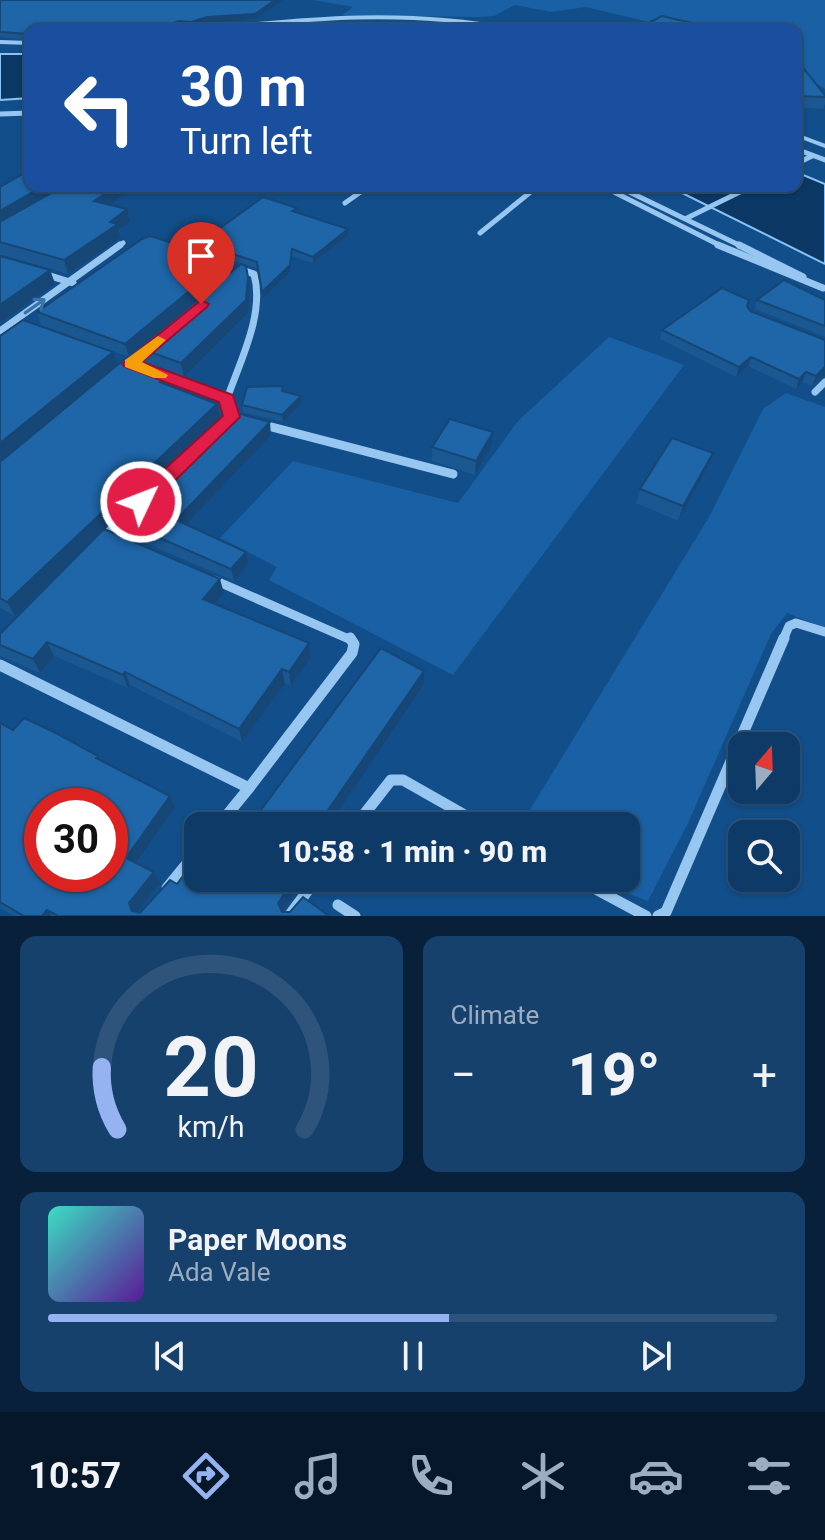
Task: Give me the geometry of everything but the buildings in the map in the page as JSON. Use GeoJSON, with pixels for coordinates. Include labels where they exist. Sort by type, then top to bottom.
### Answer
{"type":"FeatureCollection","features":[{"type":"Feature","properties":{"kind":"street"},"geometry":{"type":"LineString","coordinates":[[269,24],[366,16],[452,19],[480,24]]}},
{"type":"Feature","properties":{"kind":"street"},"geometry":{"type":"LineString","coordinates":[[0,42],[24,43]]}},
{"type":"Feature","properties":{"kind":"street"},"geometry":{"type":"LineString","coordinates":[[0,114],[24,113]]}},
{"type":"Feature","properties":{"kind":"street"},"geometry":{"type":"LineString","coordinates":[[802,153],[809,158],[825,160]]}},
{"type":"Feature","properties":{"kind":"street"},"geometry":{"type":"LineString","coordinates":[[802,161],[809,158]]}},
{"type":"Feature","properties":{"kind":"street"},"geometry":{"type":"LineString","coordinates":[[345,203],[361,192]]}},
{"type":"Feature","properties":{"kind":"street"},"geometry":{"type":"LineString","coordinates":[[480,233],[531,192]]}},
{"type":"Feature","properties":{"kind":"street"},"geometry":{"type":"LineString","coordinates":[[614,192],[706,239],[824,289]]}},
{"type":"Feature","properties":{"kind":"street"},"geometry":{"type":"LineString","coordinates":[[630,192],[824,289]]}},
{"type":"Feature","properties":{"kind":"street"},"geometry":{"type":"LineString","coordinates":[[687,218],[740,192]]}},
{"type":"Feature","properties":{"kind":"street"},"geometry":{"type":"LineString","coordinates":[[0,331],[123,243]]}},
{"type":"Feature","properties":{"kind":"street"},"geometry":{"type":"LineString","coordinates":[[227,266],[254,274],[258,291],[251,326],[227,399],[232,417]]}},
{"type":"Feature","properties":{"kind":"street"},"geometry":{"type":"LineString","coordinates":[[233,277],[242,270]]}},
{"type":"Feature","properties":{"kind":"street"},"geometry":{"type":"LineString","coordinates":[[42,274],[86,286]]}},
{"type":"Feature","properties":{"kind":"street"},"geometry":{"type":"LineString","coordinates":[[158,374],[227,399]]}},
{"type":"Feature","properties":{"kind":"street"},"geometry":{"type":"LineString","coordinates":[[815,392],[825,382]]}},
{"type":"Feature","properties":{"kind":"street"},"geometry":{"type":"LineString","coordinates":[[220,428],[232,417]]}},
{"type":"Feature","properties":{"kind":"street"},"geometry":{"type":"LineString","coordinates":[[232,417],[453,474]]}},
{"type":"Feature","properties":{"kind":"street"},"geometry":{"type":"LineString","coordinates":[[96,545],[130,513]]}},
{"type":"Feature","properties":{"kind":"street"},"geometry":{"type":"LineString","coordinates":[[107,534],[119,540]]}},
{"type":"Feature","properties":{"kind":"street"},"geometry":{"type":"LineString","coordinates":[[205,576],[349,637],[354,644],[352,653],[229,812]]}},
{"type":"Feature","properties":{"kind":"street"},"geometry":{"type":"LineString","coordinates":[[658,916],[666,912],[789,626],[796,623],[825,632]]}},
{"type":"Feature","properties":{"kind":"street"},"geometry":{"type":"LineString","coordinates":[[0,665],[249,788]]}},
{"type":"Feature","properties":{"kind":"street"},"geometry":{"type":"LineString","coordinates":[[366,812],[391,780],[403,780],[459,812]]}},
{"type":"Feature","properties":{"kind":"street"},"geometry":{"type":"LineString","coordinates":[[162,894],[184,867]]}},
{"type":"Feature","properties":{"kind":"street"},"geometry":{"type":"LineString","coordinates":[[289,916],[307,892]]}},
{"type":"Feature","properties":{"kind":"street"},"geometry":{"type":"LineString","coordinates":[[601,892],[646,916]]}},
{"type":"Feature","properties":{"kind":"street"},"geometry":{"type":"LineString","coordinates":[[338,905],[355,916]]}},
{"type":"Feature","properties":{"kind":"lane"},"geometry":{"type":"LineString","coordinates":[[802,137],[825,146]]}},
{"type":"Feature","properties":{"kind":"shaded area"},"geometry":{"type":"Polygon","coordinates":[[[313,0],[825,0],[825,89],[802,74],[802,24],[657,24],[586,7],[551,12],[515,5],[494,16],[479,17],[342,15],[353,7],[313,0]]]}},
{"type":"Feature","properties":{"kind":"shaded area"},"geometry":{"type":"Polygon","coordinates":[[[0,54],[24,54],[24,98],[0,100],[0,54]]]}},
{"type":"Feature","properties":{"kind":"shaded area"},"geometry":{"type":"Polygon","coordinates":[[[802,174],[825,184],[825,264],[680,192],[802,192],[802,174]]]}},
{"type":"Feature","properties":{"kind":"shaded area"},"geometry":{"type":"Polygon","coordinates":[[[609,337],[684,365],[453,675],[269,580],[277,567],[220,538],[293,461],[458,503],[518,421],[609,337]]]}},
{"type":"Feature","properties":{"kind":"shaded area"},"geometry":{"type":"Polygon","coordinates":[[[786,393],[825,407],[825,628],[787,613],[771,634],[688,823],[648,901],[624,892],[640,892],[640,812],[529,812],[709,517],[763,409],[786,393]]]}},
{"type":"Feature","properties":{"kind":"slow traffic"},"geometry":{"type":"LineString","coordinates":[[158,340],[130,364],[160,375]]}},
{"type":"Feature","properties":{"kind":"route"},"geometry":{"type":"LineString","coordinates":[[141,502],[232,417],[227,399],[130,364],[201,304]]}}]}
